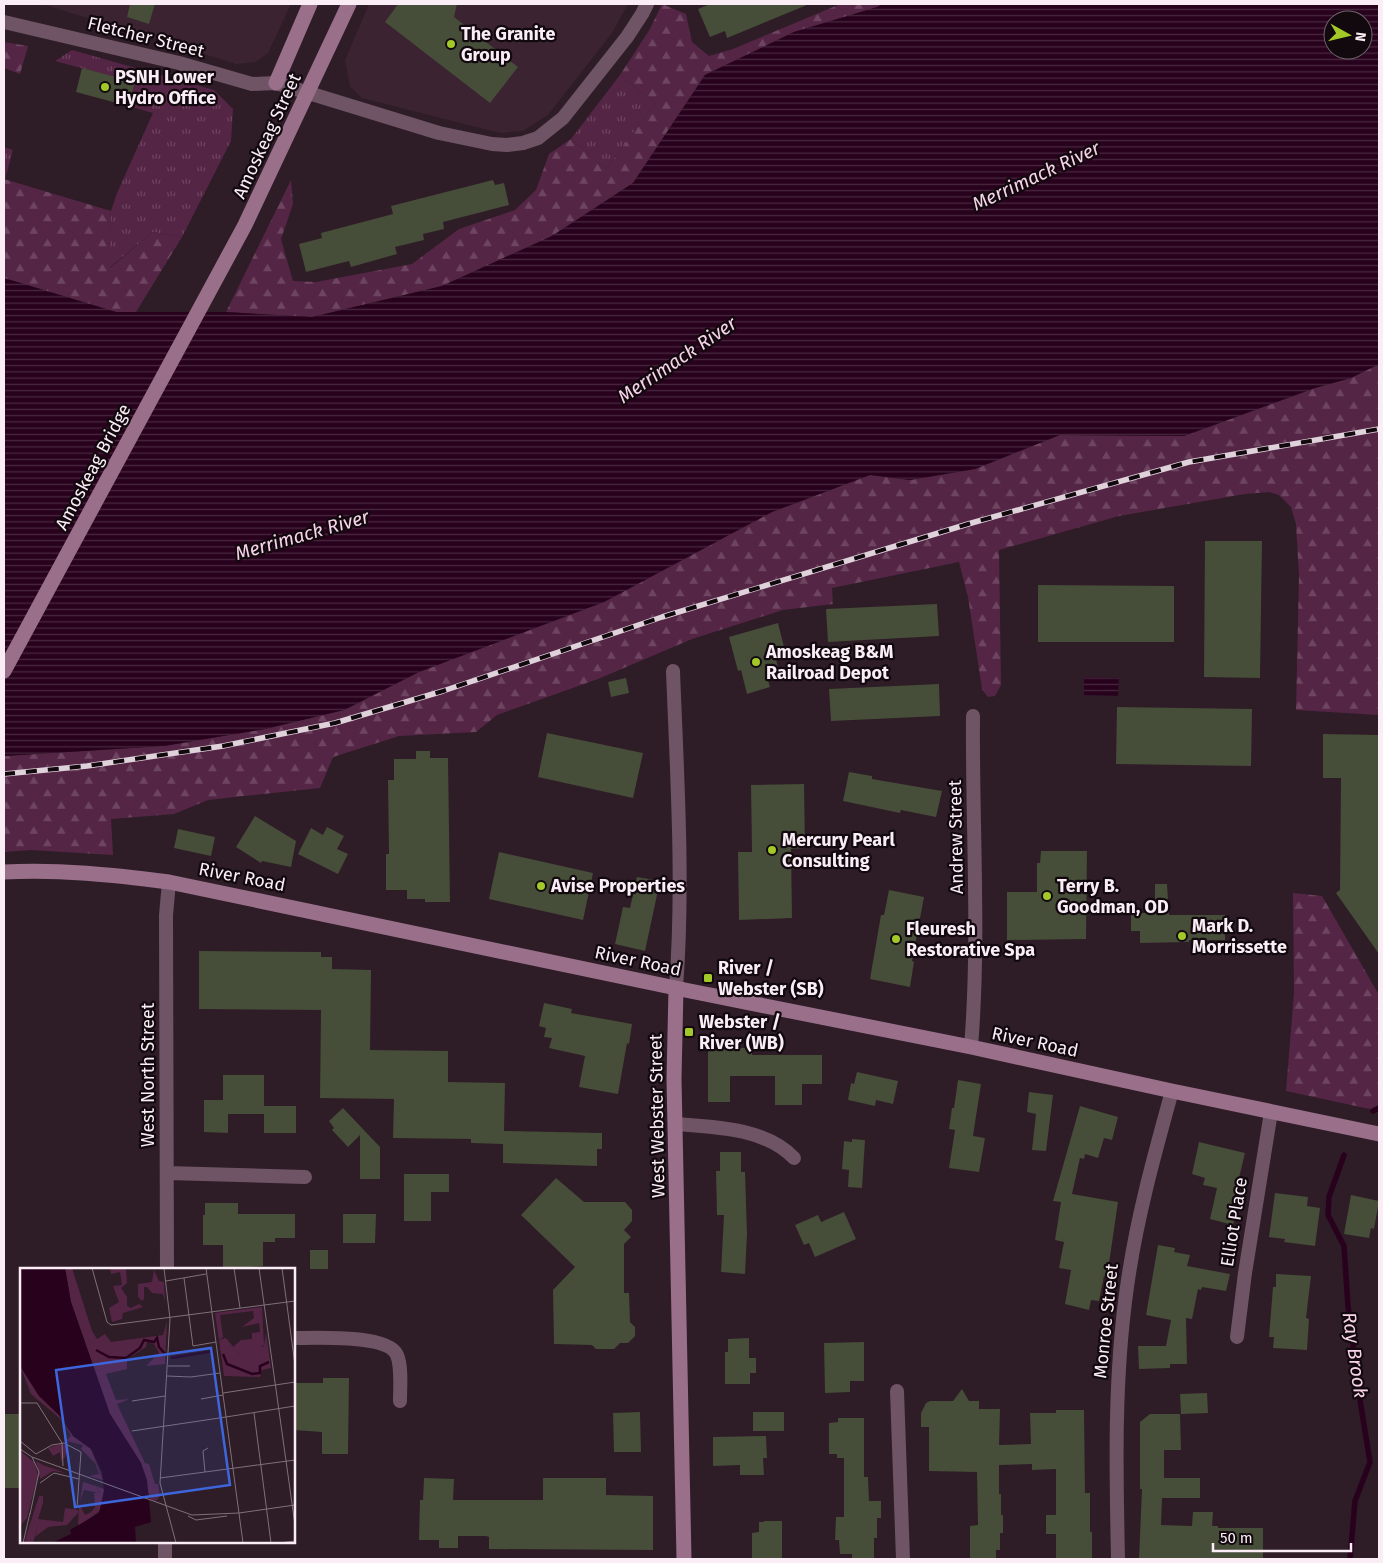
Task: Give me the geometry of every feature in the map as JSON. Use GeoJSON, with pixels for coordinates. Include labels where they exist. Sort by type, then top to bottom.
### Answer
{"type":"FeatureCollection","features":[{"type":"Feature","properties":{"kind":"street","name":"Amoskeag Street"},"geometry":{"type":"LineString","coordinates":[[276,83],[310,4]]}},
{"type":"Feature","properties":{"kind":"street","name":"Amoskeag Street"},"geometry":{"type":"LineString","coordinates":[[215,282],[245,225],[348,4]]}},
{"type":"Feature","properties":{"kind":"street","name":"Fletcher Street"},"geometry":{"type":"LineString","coordinates":[[4,22],[179,63],[252,84],[276,83],[466,139],[507,145],[523,143],[538,138],[563,118],[627,37],[647,4]]}},
{"type":"Feature","properties":{"kind":"street","name":"Amoskeag Bridge"},"geometry":{"type":"LineString","coordinates":[[4,670],[215,282]]}},
{"type":"Feature","properties":{"kind":"street","name":"West Webster Street"},"geometry":{"type":"LineString","coordinates":[[673,671],[679,844],[679,906],[674,1007],[684,1559]]}},
{"type":"Feature","properties":{"kind":"street","name":"Andrew Street"},"geometry":{"type":"LineString","coordinates":[[971,1047],[976,950],[973,716]]}},
{"type":"Feature","properties":{"kind":"street","name":"River Road"},"geometry":{"type":"LineString","coordinates":[[4,872],[68,872],[116,875],[169,882],[676,988],[971,1047],[1172,1092],[1379,1134]]}},
{"type":"Feature","properties":{"kind":"street","name":"West North Street"},"geometry":{"type":"LineString","coordinates":[[167,1268],[166,915],[169,882]]}},
{"type":"Feature","properties":{"kind":"street","name":"Monroe Street"},"geometry":{"type":"LineString","coordinates":[[1118,1559],[1117,1401],[1123,1318],[1135,1237],[1149,1173],[1172,1092]]}},
{"type":"Feature","properties":{"kind":"street","name":"Elliot Place"},"geometry":{"type":"LineString","coordinates":[[1237,1337],[1246,1264],[1271,1112]]}},
{"type":"Feature","properties":{"kind":"street"},"geometry":{"type":"LineString","coordinates":[[676,1124],[703,1126],[768,1139],[784,1148],[794,1158]]}},
{"type":"Feature","properties":{"kind":"street"},"geometry":{"type":"LineString","coordinates":[[167,1173],[305,1177]]}},
{"type":"Feature","properties":{"kind":"street"},"geometry":{"type":"LineString","coordinates":[[295,1338],[362,1339],[392,1348],[397,1356],[400,1401]]}},
{"type":"Feature","properties":{"kind":"street"},"geometry":{"type":"LineString","coordinates":[[897,1391],[903,1559]]}},
{"type":"Feature","properties":{"kind":"street"},"geometry":{"type":"LineString","coordinates":[[165,1543],[165,1559]]}},
{"type":"Feature","properties":{"kind":"shaded area"},"geometry":{"type":"Polygon","coordinates":[[[42,4],[291,4],[268,53],[256,62],[236,64],[42,4]]]}},
{"type":"Feature","properties":{"kind":"shaded area"},"geometry":{"type":"Polygon","coordinates":[[[369,4],[628,4],[612,33],[548,115],[523,131],[500,133],[362,98],[350,87],[345,60],[369,4]]]}},
{"type":"Feature","properties":{"kind":"green space"},"geometry":{"type":"Polygon","coordinates":[[[662,4],[686,14],[692,42],[709,56],[733,49],[838,5],[882,4],[878,7],[794,32],[705,75],[633,183],[552,236],[442,286],[312,317],[226,312],[291,180],[293,204],[281,239],[293,281],[316,282],[412,264],[459,229],[515,210],[536,190],[549,154],[571,139],[606,169],[655,103],[620,75],[650,29],[662,4]]]}},
{"type":"Feature","properties":{"kind":"green space"},"geometry":{"type":"Polygon","coordinates":[[[4,42],[28,46],[20,74],[4,68],[4,42]]]}},
{"type":"Feature","properties":{"kind":"green space"},"geometry":{"type":"Polygon","coordinates":[[[72,50],[214,90],[233,109],[231,141],[182,237],[153,232],[109,268],[111,211],[117,193],[153,113],[128,106],[134,82],[55,61],[72,50]]]}},
{"type":"Feature","properties":{"kind":"green space"},"geometry":{"type":"Polygon","coordinates":[[[620,75],[655,103],[606,169],[571,139],[620,75]]]}},
{"type":"Feature","properties":{"kind":"green space"},"geometry":{"type":"Polygon","coordinates":[[[4,147],[13,150],[4,183],[4,147]]]}},
{"type":"Feature","properties":{"kind":"green space"},"geometry":{"type":"Polygon","coordinates":[[[4,179],[111,211],[110,268],[153,232],[182,237],[136,312],[116,312],[4,278],[4,179]]]}},
{"type":"Feature","properties":{"kind":"green space"},"geometry":{"type":"Polygon","coordinates":[[[1379,364],[1379,715],[1296,710],[1299,576],[1296,524],[1291,507],[1279,495],[1269,492],[1245,494],[1119,516],[999,550],[1001,685],[995,696],[988,697],[982,689],[968,597],[959,562],[832,588],[833,604],[783,610],[692,639],[598,679],[497,715],[476,732],[399,736],[333,757],[320,788],[208,800],[174,814],[111,819],[113,855],[31,850],[4,852],[4,756],[164,746],[265,729],[344,710],[419,672],[604,602],[772,512],[870,475],[910,480],[975,469],[1060,435],[1184,436],[1315,388],[1351,378],[1379,364]]]}},
{"type":"Feature","properties":{"kind":"green space"},"geometry":{"type":"Polygon","coordinates":[[[1293,893],[1322,896],[1379,995],[1379,1111],[1286,1091],[1294,993],[1293,893]]]}},
{"type":"Feature","properties":{"kind":"water","name":"Merrimack River"},"geometry":{"type":"Polygon","coordinates":[[[882,4],[1379,4],[1379,364],[1351,378],[1315,388],[1184,436],[1060,435],[975,469],[910,480],[870,475],[772,512],[604,602],[419,672],[344,710],[265,729],[164,746],[4,756],[4,278],[116,312],[226,312],[312,317],[442,286],[552,236],[633,183],[705,75],[794,32],[882,4]]]}},
{"type":"Feature","properties":{"kind":"water"},"geometry":{"type":"Polygon","coordinates":[[[1084,677],[1119,678],[1118,696],[1084,695],[1084,677]]]}},
{"type":"Feature","properties":{"kind":"building"},"geometry":{"type":"Polygon","coordinates":[[[130,4],[155,4],[149,24],[127,17],[130,4]]]}},
{"type":"Feature","properties":{"kind":"building","name":"The Granite Group"},"geometry":{"type":"Polygon","coordinates":[[[398,4],[457,4],[454,17],[518,67],[490,103],[385,22],[398,4]]]}},
{"type":"Feature","properties":{"kind":"building"},"geometry":{"type":"Polygon","coordinates":[[[710,4],[807,5],[727,38],[725,31],[710,37],[698,9],[710,4]]]}},
{"type":"Feature","properties":{"kind":"building","name":"PSNH Lower Hydro Office"},"geometry":{"type":"Polygon","coordinates":[[[82,68],[135,82],[128,106],[76,92],[82,68]]]}},
{"type":"Feature","properties":{"kind":"building"},"geometry":{"type":"Polygon","coordinates":[[[493,180],[495,185],[504,183],[509,205],[443,222],[444,229],[423,234],[424,240],[395,247],[397,254],[351,267],[349,261],[306,272],[299,244],[322,238],[321,233],[393,214],[391,206],[493,180]]]}},
{"type":"Feature","properties":{"kind":"building"},"geometry":{"type":"Polygon","coordinates":[[[1205,541],[1262,541],[1260,678],[1204,677],[1205,541]]]}},
{"type":"Feature","properties":{"kind":"building"},"geometry":{"type":"Polygon","coordinates":[[[1038,585],[1174,586],[1174,642],[1038,642],[1038,585]]]}},
{"type":"Feature","properties":{"kind":"building"},"geometry":{"type":"Polygon","coordinates":[[[937,604],[939,636],[828,642],[826,609],[937,604]]]}},
{"type":"Feature","properties":{"kind":"building","name":"Amoskeag B&M Railroad Depot"},"geometry":{"type":"Polygon","coordinates":[[[778,623],[786,655],[776,658],[778,668],[765,671],[770,687],[747,694],[741,670],[738,671],[729,637],[778,623]]]}},
{"type":"Feature","properties":{"kind":"building"},"geometry":{"type":"Polygon","coordinates":[[[626,678],[629,693],[611,697],[608,682],[626,678]]]}},
{"type":"Feature","properties":{"kind":"building"},"geometry":{"type":"Polygon","coordinates":[[[939,684],[940,716],[831,721],[829,689],[939,684]]]}},
{"type":"Feature","properties":{"kind":"building"},"geometry":{"type":"Polygon","coordinates":[[[1117,707],[1252,709],[1251,766],[1116,764],[1117,707]]]}},
{"type":"Feature","properties":{"kind":"building"},"geometry":{"type":"Polygon","coordinates":[[[547,733],[643,753],[633,798],[538,777],[547,733]]]}},
{"type":"Feature","properties":{"kind":"building"},"geometry":{"type":"Polygon","coordinates":[[[1323,734],[1379,735],[1379,954],[1336,893],[1340,890],[1341,778],[1323,778],[1323,734]]]}},
{"type":"Feature","properties":{"kind":"building"},"geometry":{"type":"Polygon","coordinates":[[[416,751],[430,751],[430,758],[448,758],[450,902],[425,902],[425,899],[407,899],[407,890],[386,890],[386,854],[389,854],[388,780],[394,780],[394,759],[416,759],[416,751]]]}},
{"type":"Feature","properties":{"kind":"building"},"geometry":{"type":"Polygon","coordinates":[[[849,772],[872,776],[872,779],[942,791],[936,817],[901,810],[900,813],[843,801],[849,772]]]}},
{"type":"Feature","properties":{"kind":"building","name":"Mercury Pearl Consulting"},"geometry":{"type":"Polygon","coordinates":[[[804,784],[805,848],[791,849],[792,918],[739,920],[738,852],[752,852],[751,785],[804,784]]]}},
{"type":"Feature","properties":{"kind":"building"},"geometry":{"type":"Polygon","coordinates":[[[255,816],[296,841],[291,867],[262,861],[261,863],[236,847],[255,816]]]}},
{"type":"Feature","properties":{"kind":"building"},"geometry":{"type":"Polygon","coordinates":[[[327,827],[344,836],[337,849],[348,854],[338,874],[298,854],[311,828],[323,835],[327,827]]]}},
{"type":"Feature","properties":{"kind":"building"},"geometry":{"type":"Polygon","coordinates":[[[178,829],[215,837],[211,856],[174,848],[178,829]]]}},
{"type":"Feature","properties":{"kind":"building","name":"Terry B. Goodman, OD"},"geometry":{"type":"Polygon","coordinates":[[[1041,851],[1087,851],[1086,939],[1007,940],[1007,892],[1037,892],[1037,863],[1040,863],[1041,851]]]}},
{"type":"Feature","properties":{"kind":"building","name":"Avise Properties"},"geometry":{"type":"Polygon","coordinates":[[[499,852],[593,873],[583,920],[489,899],[499,852]]]}},
{"type":"Feature","properties":{"kind":"building"},"geometry":{"type":"Polygon","coordinates":[[[637,877],[660,881],[645,951],[615,944],[623,907],[630,908],[637,877]]]}},
{"type":"Feature","properties":{"kind":"building","name":"Mark D. Morrissette"},"geometry":{"type":"Polygon","coordinates":[[[1155,884],[1167,884],[1169,915],[1225,915],[1225,940],[1140,943],[1140,931],[1131,931],[1131,913],[1155,913],[1155,884]]]}},
{"type":"Feature","properties":{"kind":"building","name":"Fleuresh Restorative Spa"},"geometry":{"type":"Polygon","coordinates":[[[889,890],[924,897],[912,961],[914,962],[910,987],[870,979],[881,915],[884,915],[889,890]]]}},
{"type":"Feature","properties":{"kind":"building"},"geometry":{"type":"Polygon","coordinates":[[[199,951],[321,952],[321,957],[332,957],[332,969],[371,970],[370,1050],[448,1051],[448,1082],[505,1083],[504,1131],[602,1133],[602,1149],[597,1149],[597,1166],[503,1163],[503,1144],[471,1143],[471,1139],[393,1138],[394,1099],[320,1098],[321,1010],[199,1009],[199,951]]]}},
{"type":"Feature","properties":{"kind":"building"},"geometry":{"type":"Polygon","coordinates":[[[544,1003],[572,1009],[571,1013],[632,1024],[618,1094],[579,1087],[585,1056],[549,1048],[552,1038],[544,1037],[546,1028],[539,1026],[544,1003]]]}},
{"type":"Feature","properties":{"kind":"building"},"geometry":{"type":"Polygon","coordinates":[[[708,1048],[752,1048],[752,1055],[822,1055],[822,1084],[802,1084],[802,1105],[775,1105],[775,1076],[730,1076],[730,1102],[708,1102],[708,1048]]]}},
{"type":"Feature","properties":{"kind":"building"},"geometry":{"type":"Polygon","coordinates":[[[857,1072],[898,1081],[893,1104],[876,1100],[875,1106],[848,1100],[851,1083],[854,1084],[857,1072]]]}},
{"type":"Feature","properties":{"kind":"building"},"geometry":{"type":"Polygon","coordinates":[[[223,1075],[264,1075],[264,1114],[228,1114],[228,1133],[204,1132],[204,1100],[223,1100],[223,1075]]]}},
{"type":"Feature","properties":{"kind":"building"},"geometry":{"type":"Polygon","coordinates":[[[958,1080],[981,1084],[973,1136],[985,1138],[979,1172],[949,1168],[955,1130],[949,1129],[958,1080]]]}},
{"type":"Feature","properties":{"kind":"building"},"geometry":{"type":"Polygon","coordinates":[[[1029,1092],[1053,1095],[1046,1151],[1032,1150],[1036,1114],[1027,1112],[1029,1092]]]}},
{"type":"Feature","properties":{"kind":"building"},"geometry":{"type":"Polygon","coordinates":[[[264,1106],[296,1106],[296,1133],[264,1133],[264,1106]]]}},
{"type":"Feature","properties":{"kind":"building"},"geometry":{"type":"Polygon","coordinates":[[[1080,1106],[1118,1117],[1112,1140],[1104,1138],[1098,1158],[1085,1154],[1084,1159],[1080,1158],[1072,1194],[1118,1202],[1107,1277],[1104,1276],[1099,1301],[1091,1300],[1089,1310],[1065,1304],[1071,1270],[1059,1268],[1064,1242],[1055,1240],[1061,1202],[1053,1201],[1080,1106]]]}},
{"type":"Feature","properties":{"kind":"building"},"geometry":{"type":"Polygon","coordinates":[[[343,1108],[380,1147],[380,1179],[360,1179],[360,1135],[348,1147],[332,1130],[334,1128],[329,1121],[343,1108]]]}},
{"type":"Feature","properties":{"kind":"building"},"geometry":{"type":"Polygon","coordinates":[[[852,1139],[865,1140],[862,1188],[848,1187],[849,1170],[842,1169],[844,1141],[852,1142],[852,1139]]]}},
{"type":"Feature","properties":{"kind":"building"},"geometry":{"type":"Polygon","coordinates":[[[1199,1142],[1245,1153],[1233,1203],[1238,1204],[1233,1225],[1210,1219],[1217,1188],[1203,1185],[1205,1178],[1192,1174],[1199,1142]]]}},
{"type":"Feature","properties":{"kind":"building"},"geometry":{"type":"Polygon","coordinates":[[[720,1152],[741,1152],[741,1172],[745,1172],[747,1234],[745,1274],[721,1272],[724,1215],[717,1215],[716,1171],[720,1171],[720,1152]]]}},
{"type":"Feature","properties":{"kind":"building"},"geometry":{"type":"Polygon","coordinates":[[[404,1174],[449,1174],[449,1192],[431,1192],[431,1221],[404,1221],[404,1174]]]}},
{"type":"Feature","properties":{"kind":"building"},"geometry":{"type":"Polygon","coordinates":[[[556,1178],[584,1202],[625,1202],[632,1210],[632,1221],[624,1230],[631,1237],[624,1244],[624,1293],[629,1293],[630,1322],[635,1327],[635,1336],[628,1343],[620,1343],[614,1349],[596,1349],[592,1345],[554,1344],[553,1290],[575,1267],[521,1215],[556,1178]]]}},
{"type":"Feature","properties":{"kind":"building"},"geometry":{"type":"Polygon","coordinates":[[[1275,1193],[1308,1197],[1307,1206],[1320,1208],[1315,1246],[1284,1242],[1285,1239],[1269,1237],[1275,1193]]]}},
{"type":"Feature","properties":{"kind":"building"},"geometry":{"type":"Polygon","coordinates":[[[1351,1195],[1379,1201],[1374,1229],[1371,1228],[1369,1238],[1344,1234],[1351,1195]]]}},
{"type":"Feature","properties":{"kind":"building"},"geometry":{"type":"Polygon","coordinates":[[[205,1203],[238,1203],[238,1214],[295,1214],[295,1238],[275,1238],[275,1242],[263,1242],[263,1266],[223,1268],[223,1245],[203,1245],[203,1215],[205,1215],[205,1203]]]}},
{"type":"Feature","properties":{"kind":"building"},"geometry":{"type":"Polygon","coordinates":[[[844,1212],[856,1239],[815,1257],[809,1243],[804,1245],[795,1225],[818,1215],[821,1222],[844,1212]]]}},
{"type":"Feature","properties":{"kind":"building"},"geometry":{"type":"Polygon","coordinates":[[[343,1214],[376,1214],[375,1243],[343,1243],[343,1214]]]}},
{"type":"Feature","properties":{"kind":"building"},"geometry":{"type":"Polygon","coordinates":[[[1158,1245],[1175,1248],[1174,1252],[1190,1255],[1187,1266],[1230,1274],[1226,1291],[1202,1287],[1201,1290],[1198,1289],[1192,1319],[1186,1318],[1187,1364],[1170,1364],[1170,1368],[1139,1369],[1138,1346],[1166,1346],[1171,1320],[1146,1315],[1158,1245]]]}},
{"type":"Feature","properties":{"kind":"building"},"geometry":{"type":"Polygon","coordinates":[[[310,1250],[328,1250],[328,1269],[310,1269],[310,1250]]]}},
{"type":"Feature","properties":{"kind":"building"},"geometry":{"type":"Polygon","coordinates":[[[1276,1274],[1311,1276],[1306,1318],[1309,1319],[1307,1350],[1273,1348],[1274,1337],[1269,1337],[1273,1287],[1276,1287],[1276,1274]]]}},
{"type":"Feature","properties":{"kind":"building"},"geometry":{"type":"Polygon","coordinates":[[[749,1338],[749,1358],[756,1358],[756,1373],[750,1373],[750,1384],[725,1384],[725,1352],[728,1352],[728,1339],[749,1338]]]}},
{"type":"Feature","properties":{"kind":"building"},"geometry":{"type":"Polygon","coordinates":[[[864,1342],[864,1381],[850,1381],[850,1392],[825,1393],[824,1343],[864,1342]]]}},
{"type":"Feature","properties":{"kind":"building"},"geometry":{"type":"Polygon","coordinates":[[[323,1378],[349,1378],[348,1454],[322,1454],[322,1432],[295,1430],[295,1383],[323,1383],[323,1378]]]}},
{"type":"Feature","properties":{"kind":"building"},"geometry":{"type":"Polygon","coordinates":[[[962,1389],[969,1401],[979,1401],[979,1409],[1000,1409],[999,1445],[1031,1444],[1030,1413],[1056,1413],[1056,1410],[1084,1410],[1085,1493],[1090,1493],[1092,1559],[1056,1559],[1056,1534],[1046,1534],[1046,1515],[1056,1515],[1056,1469],[1032,1470],[1032,1464],[999,1465],[999,1494],[1001,1494],[1001,1515],[1003,1515],[1003,1533],[1000,1533],[1000,1550],[996,1550],[996,1559],[970,1559],[970,1526],[978,1525],[977,1472],[929,1471],[929,1427],[921,1427],[921,1413],[926,1403],[930,1401],[953,1401],[962,1389]]]}},
{"type":"Feature","properties":{"kind":"building"},"geometry":{"type":"Polygon","coordinates":[[[1207,1393],[1208,1413],[1181,1414],[1180,1394],[1207,1393]]]}},
{"type":"Feature","properties":{"kind":"building"},"geometry":{"type":"Polygon","coordinates":[[[640,1412],[641,1452],[614,1452],[613,1413],[640,1412]]]}},
{"type":"Feature","properties":{"kind":"building"},"geometry":{"type":"Polygon","coordinates":[[[753,1412],[784,1412],[784,1431],[753,1431],[753,1412]]]}},
{"type":"Feature","properties":{"kind":"building"},"geometry":{"type":"Polygon","coordinates":[[[4,1414],[20,1414],[20,1488],[4,1488],[4,1414]]]}},
{"type":"Feature","properties":{"kind":"building"},"geometry":{"type":"Polygon","coordinates":[[[1150,1414],[1180,1414],[1181,1450],[1164,1450],[1164,1478],[1200,1478],[1200,1498],[1162,1498],[1161,1525],[1192,1526],[1193,1512],[1213,1512],[1212,1526],[1218,1526],[1218,1528],[1263,1528],[1263,1559],[1139,1559],[1142,1489],[1140,1489],[1140,1422],[1150,1414]]]}},
{"type":"Feature","properties":{"kind":"building"},"geometry":{"type":"Polygon","coordinates":[[[838,1418],[864,1418],[864,1477],[868,1477],[869,1501],[881,1501],[881,1518],[877,1518],[877,1538],[874,1538],[874,1559],[852,1559],[852,1554],[840,1554],[839,1540],[835,1540],[836,1517],[844,1517],[844,1458],[837,1458],[837,1454],[829,1454],[829,1423],[838,1422],[838,1418]]]}},
{"type":"Feature","properties":{"kind":"building"},"geometry":{"type":"Polygon","coordinates":[[[766,1436],[767,1458],[763,1458],[764,1475],[740,1475],[740,1465],[713,1466],[713,1437],[766,1436]]]}},
{"type":"Feature","properties":{"kind":"building"},"geometry":{"type":"Polygon","coordinates":[[[424,1478],[454,1479],[453,1500],[543,1500],[543,1478],[606,1478],[606,1495],[653,1496],[653,1550],[489,1549],[489,1537],[486,1536],[458,1536],[458,1548],[439,1548],[439,1540],[419,1540],[420,1500],[423,1500],[424,1478]]]}},
{"type":"Feature","properties":{"kind":"building"},"geometry":{"type":"Polygon","coordinates":[[[782,1521],[782,1559],[752,1559],[752,1533],[759,1532],[759,1522],[782,1521]]]}},
{"type":"Feature","properties":{"kind":"waterway","name":"Ray Brook"},"geometry":{"type":"LineString","coordinates":[[1373,1111],[1379,1108]]}},
{"type":"Feature","properties":{"kind":"waterway","name":"Ray Brook"},"geometry":{"type":"LineString","coordinates":[[1344,1155],[1329,1197],[1328,1215],[1344,1246],[1348,1306],[1370,1462],[1355,1501],[1350,1559]]}},
{"type":"Feature","properties":{"kind":"railway"},"geometry":{"type":"LineString","coordinates":[[4,774],[87,766],[223,746],[335,723],[443,691],[662,617],[968,524],[1189,462],[1379,429]]}},
{"type":"Feature","properties":{"kind":"place","name":"The Granite Group"},"geometry":{"type":"Point","coordinates":[451,44]}},
{"type":"Feature","properties":{"kind":"place","name":"PSNH Lower Hydro Office"},"geometry":{"type":"Point","coordinates":[105,87]}},
{"type":"Feature","properties":{"kind":"place","name":"Amoskeag B&M Railroad Depot"},"geometry":{"type":"Point","coordinates":[756,662]}},
{"type":"Feature","properties":{"kind":"place","name":"Mercury Pearl Consulting"},"geometry":{"type":"Point","coordinates":[772,850]}},
{"type":"Feature","properties":{"kind":"place","name":"Avise Properties"},"geometry":{"type":"Point","coordinates":[541,886]}},
{"type":"Feature","properties":{"kind":"place","name":"Terry B. Goodman, OD"},"geometry":{"type":"Point","coordinates":[1047,896]}},
{"type":"Feature","properties":{"kind":"place","name":"Mark D. Morrissette"},"geometry":{"type":"Point","coordinates":[1182,936]}},
{"type":"Feature","properties":{"kind":"place","name":"Fleuresh Restorative Spa"},"geometry":{"type":"Point","coordinates":[896,939]}},
{"type":"Feature","properties":{"kind":"place","name":"River / Webster (SB)"},"geometry":{"type":"Point","coordinates":[708,978]}},
{"type":"Feature","properties":{"kind":"place","name":"Webster / River (WB)"},"geometry":{"type":"Point","coordinates":[689,1032]}}]}
